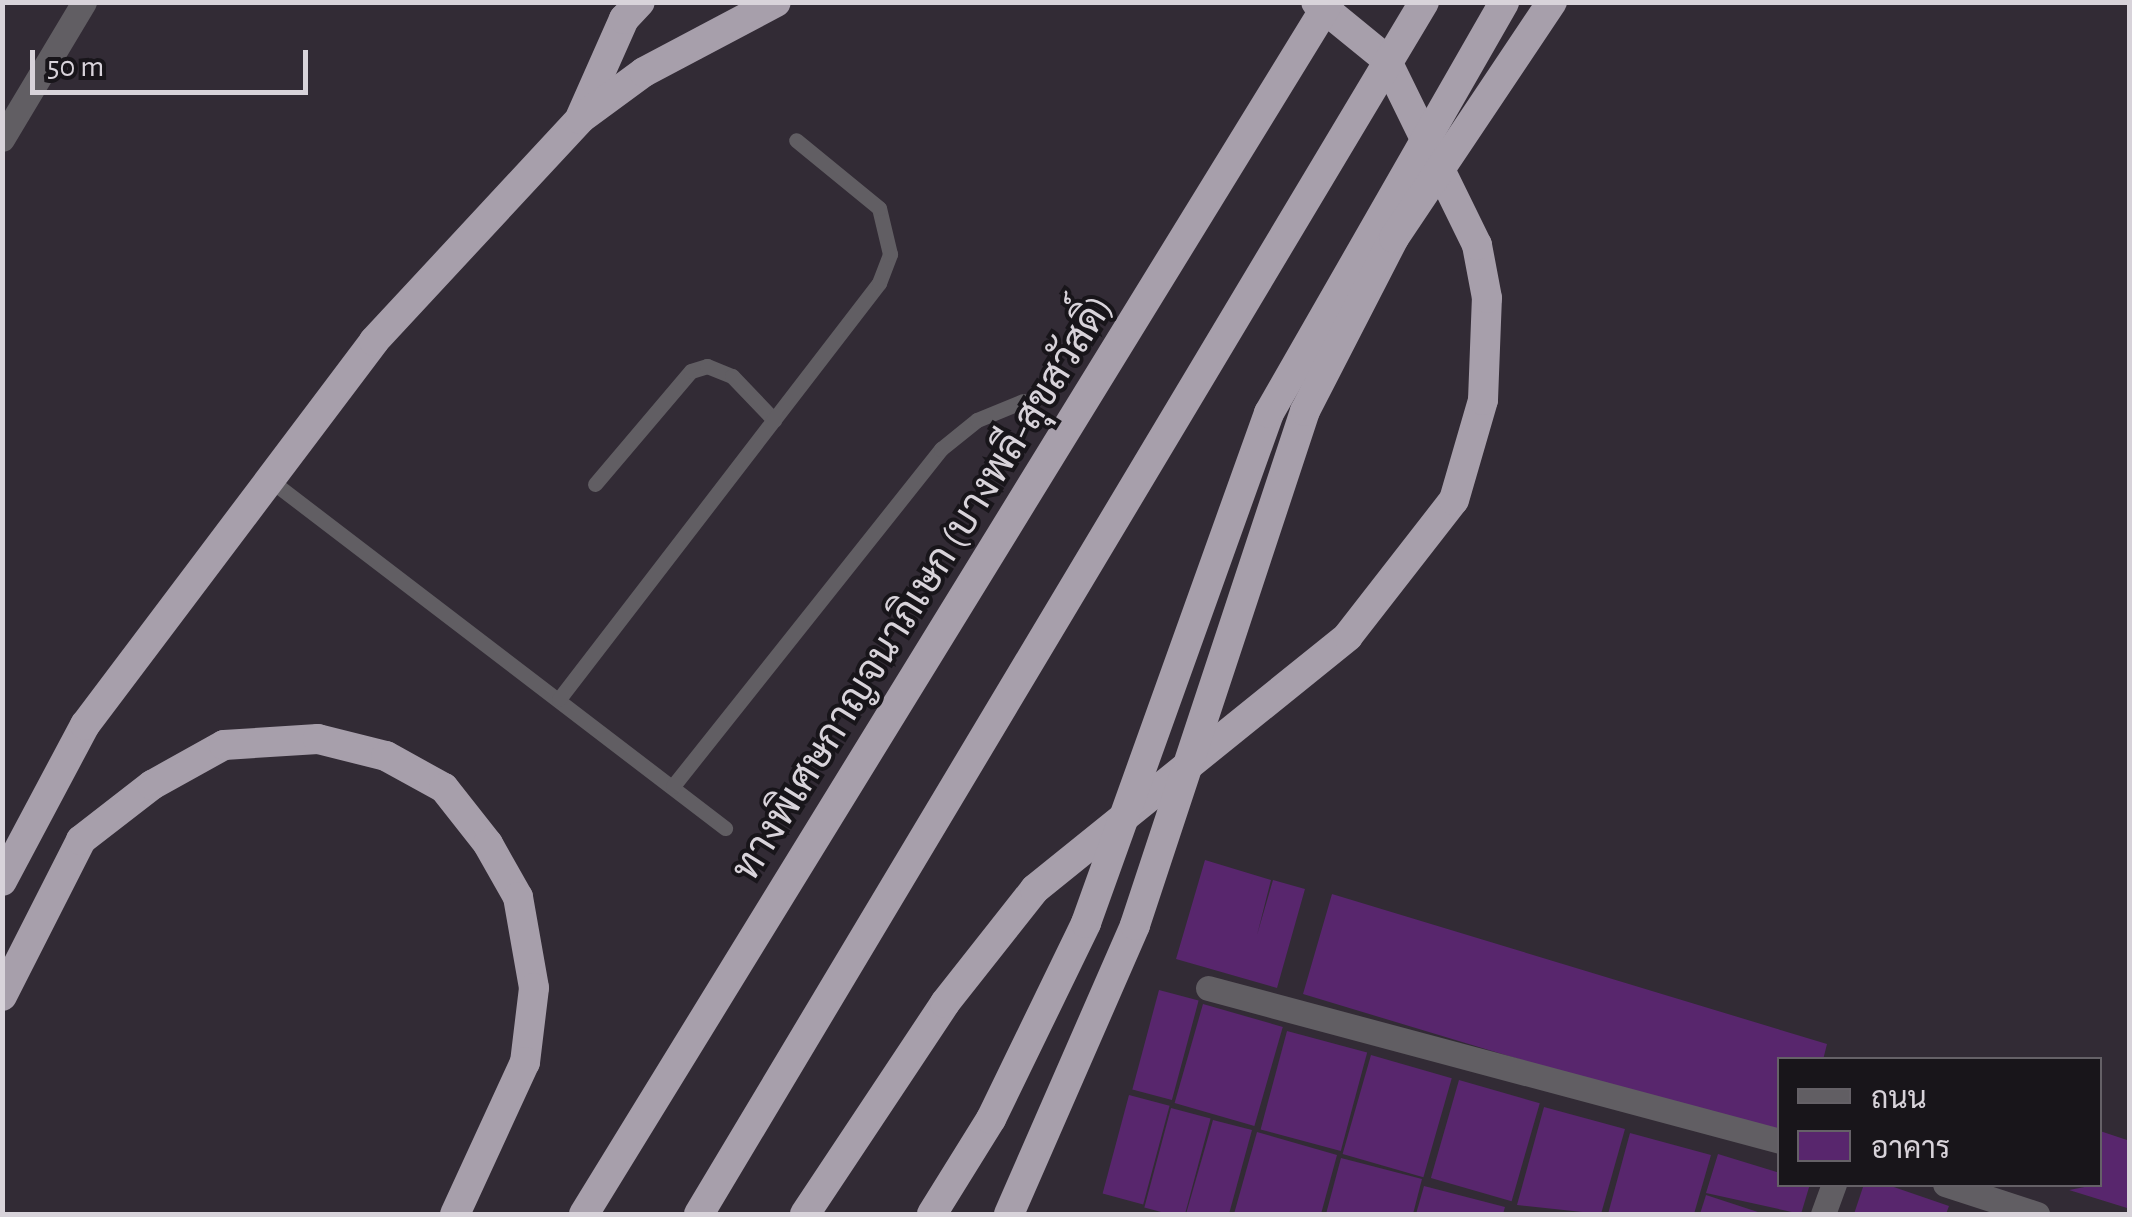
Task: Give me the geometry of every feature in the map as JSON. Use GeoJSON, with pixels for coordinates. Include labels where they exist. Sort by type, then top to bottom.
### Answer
{"type":"FeatureCollection","features":[{"type":"Feature","properties":{"kind":"highway"},"geometry":{"type":"LineString","coordinates":[[580,118],[624,19],[640,2]]}},
{"type":"Feature","properties":{"kind":"highway"},"geometry":{"type":"LineString","coordinates":[[2,880],[86,725],[374,341],[580,118],[644,72],[776,2]]}},
{"type":"Feature","properties":{"kind":"highway"},"geometry":{"type":"LineString","coordinates":[[810,1205],[945,1003],[1035,888],[1348,636],[1454,500],[1484,400],[1488,298],[1478,245],[1386,59],[1316,2]]}},
{"type":"Feature","properties":{"kind":"highway","name":"ทางพิเศษกาญจนาภิเษก (บางพลี-สุขสวัสดิ์)"},"geometry":{"type":"LineString","coordinates":[[584,1214],[1329,2]]}},
{"type":"Feature","properties":{"kind":"highway"},"geometry":{"type":"LineString","coordinates":[[699,1214],[1424,2]]}},
{"type":"Feature","properties":{"kind":"highway"},"geometry":{"type":"LineString","coordinates":[[932,1214],[992,1119],[1086,924],[1269,413],[1504,2]]}},
{"type":"Feature","properties":{"kind":"highway"},"geometry":{"type":"LineString","coordinates":[[1010,1214],[1135,925],[1305,412],[1394,238],[1552,2]]}},
{"type":"Feature","properties":{"kind":"highway"},"geometry":{"type":"LineString","coordinates":[[2,996],[81,840],[152,785],[224,745],[318,739],[386,756],[444,788],[488,844],[518,897],[534,988],[525,1062],[455,1214]]}},
{"type":"Feature","properties":{"kind":"street"},"geometry":{"type":"LineString","coordinates":[[2,138],[84,2]]}},
{"type":"Feature","properties":{"kind":"street"},"geometry":{"type":"LineString","coordinates":[[1208,988],[1777,1139]]}},
{"type":"Feature","properties":{"kind":"street"},"geometry":{"type":"LineString","coordinates":[[1823,1214],[1833,1187]]}},
{"type":"Feature","properties":{"kind":"street"},"geometry":{"type":"LineString","coordinates":[[1953,1187],[2037,1214]]}},
{"type":"Feature","properties":{"kind":"lane"},"geometry":{"type":"LineString","coordinates":[[558,699],[879,283],[890,254],[879,208],[796,140]]}},
{"type":"Feature","properties":{"kind":"lane"},"geometry":{"type":"LineString","coordinates":[[595,484],[691,371],[707,366],[732,376],[774,420]]}},
{"type":"Feature","properties":{"kind":"lane"},"geometry":{"type":"LineString","coordinates":[[673,786],[940,449],[977,420],[1023,401]]}},
{"type":"Feature","properties":{"kind":"lane"},"geometry":{"type":"LineString","coordinates":[[270,480],[725,828]]}},
{"type":"Feature","properties":{"kind":"building"},"geometry":{"type":"Polygon","coordinates":[[[1205,860],[1271,880],[1257,935],[1273,880],[1305,889],[1277,988],[1176,959],[1205,860]]]}},
{"type":"Feature","properties":{"kind":"building"},"geometry":{"type":"Polygon","coordinates":[[[1332,894],[1827,1044],[1824,1057],[1777,1057],[1777,1137],[1303,994],[1332,894]]]}},
{"type":"Feature","properties":{"kind":"building"},"geometry":{"type":"Polygon","coordinates":[[[1159,990],[1199,1001],[1172,1100],[1132,1089],[1159,990]]]}},
{"type":"Feature","properties":{"kind":"building"},"geometry":{"type":"Polygon","coordinates":[[[1203,1004],[1283,1027],[1254,1126],[1175,1103],[1203,1004]]]}},
{"type":"Feature","properties":{"kind":"building"},"geometry":{"type":"Polygon","coordinates":[[[1287,1031],[1367,1052],[1341,1151],[1261,1130],[1287,1031]]]}},
{"type":"Feature","properties":{"kind":"building"},"geometry":{"type":"Polygon","coordinates":[[[1371,1055],[1452,1078],[1423,1177],[1343,1154],[1371,1055]]]}},
{"type":"Feature","properties":{"kind":"building"},"geometry":{"type":"Polygon","coordinates":[[[1459,1080],[1540,1103],[1512,1201],[1431,1178],[1459,1080]]]}},
{"type":"Feature","properties":{"kind":"building"},"geometry":{"type":"Polygon","coordinates":[[[1129,1095],[1170,1106],[1143,1204],[1103,1194],[1129,1095]]]}},
{"type":"Feature","properties":{"kind":"building"},"geometry":{"type":"Polygon","coordinates":[[[1544,1107],[1625,1129],[1601,1214],[1517,1205],[1544,1107]]]}},
{"type":"Feature","properties":{"kind":"building"},"geometry":{"type":"Polygon","coordinates":[[[1171,1108],[1211,1119],[1185,1214],[1144,1207],[1171,1108]]]}},
{"type":"Feature","properties":{"kind":"building"},"geometry":{"type":"Polygon","coordinates":[[[1213,1120],[1252,1130],[1229,1214],[1186,1214],[1213,1120]]]}},
{"type":"Feature","properties":{"kind":"building"},"geometry":{"type":"Polygon","coordinates":[[[1257,1132],[1337,1155],[1321,1214],[1234,1214],[1257,1132]]]}},
{"type":"Feature","properties":{"kind":"building"},"geometry":{"type":"Polygon","coordinates":[[[2102,1132],[2130,1141],[2127,1208],[2069,1190],[2102,1187],[2102,1132]]]}},
{"type":"Feature","properties":{"kind":"building"},"geometry":{"type":"Polygon","coordinates":[[[1630,1133],[1711,1155],[1694,1214],[1608,1214],[1630,1133]]]}},
{"type":"Feature","properties":{"kind":"building"},"geometry":{"type":"Polygon","coordinates":[[[1718,1154],[1777,1172],[1777,1187],[1809,1187],[1801,1214],[1706,1193],[1718,1154]]]}},
{"type":"Feature","properties":{"kind":"building"},"geometry":{"type":"Polygon","coordinates":[[[1341,1158],[1422,1179],[1413,1214],[1326,1214],[1341,1158]]]}},
{"type":"Feature","properties":{"kind":"building"},"geometry":{"type":"Polygon","coordinates":[[[1424,1186],[1505,1207],[1503,1214],[1416,1214],[1424,1186]]]}},
{"type":"Feature","properties":{"kind":"building"},"geometry":{"type":"Polygon","coordinates":[[[1863,1187],[1894,1187],[1949,1206],[1946,1214],[1854,1214],[1863,1187]]]}},
{"type":"Feature","properties":{"kind":"building"},"geometry":{"type":"Polygon","coordinates":[[[1706,1195],[1764,1214],[1700,1214],[1706,1195]]]}}]}
